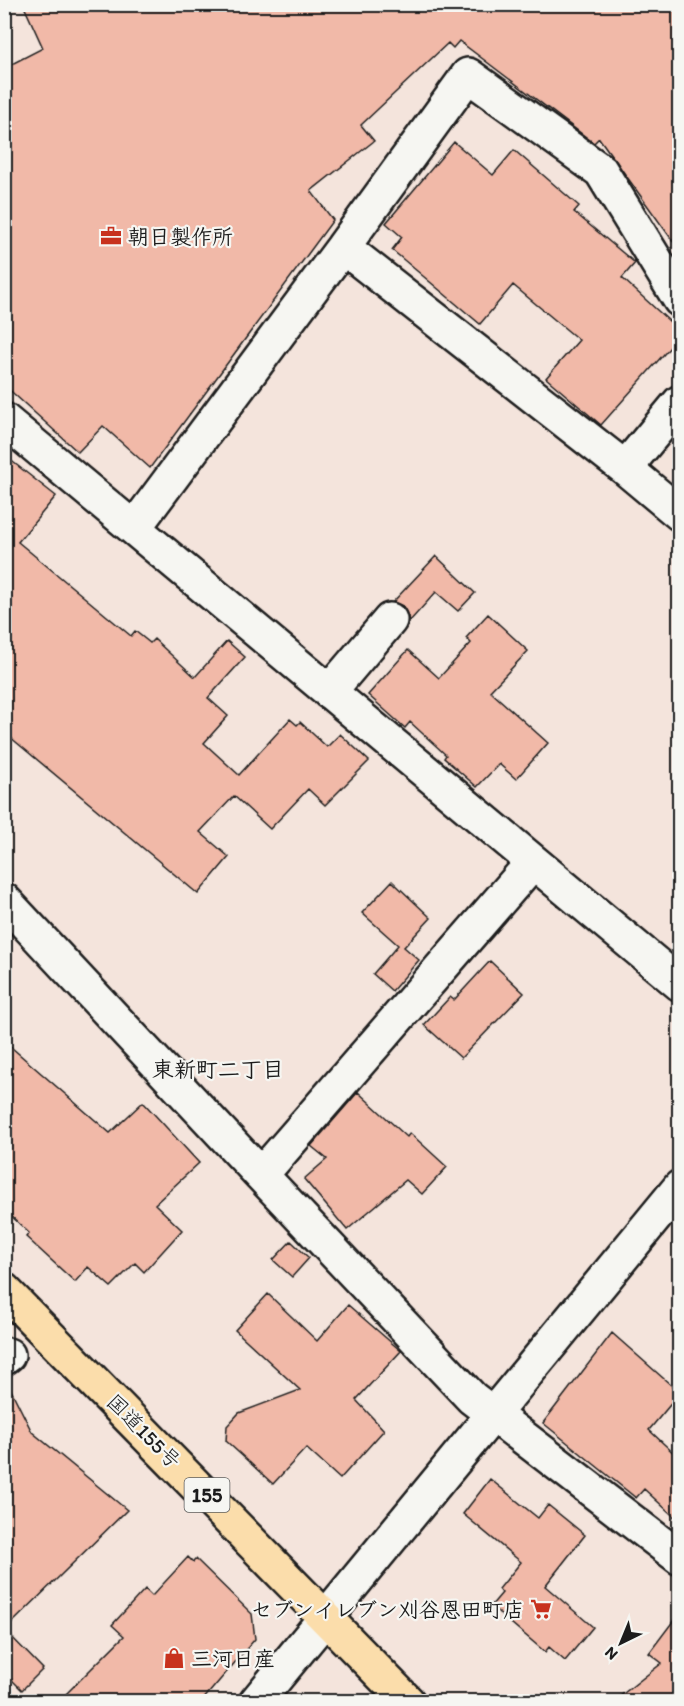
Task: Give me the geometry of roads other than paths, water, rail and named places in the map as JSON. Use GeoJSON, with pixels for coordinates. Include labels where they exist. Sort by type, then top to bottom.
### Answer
{"type":"FeatureCollection","features":[{"type":"Feature","properties":{"kind":"highway","name":"国道155号"},"geometry":{"type":"LineString","coordinates":[[4,1290],[408,1701]]}},
{"type":"Feature","properties":{"kind":"street"},"geometry":{"type":"LineString","coordinates":[[134,528],[468,75],[600,171],[680,300]]}},
{"type":"Feature","properties":{"kind":"street"},"geometry":{"type":"LineString","coordinates":[[343,247],[625,468],[680,514]]}},
{"type":"Feature","properties":{"kind":"street"},"geometry":{"type":"LineString","coordinates":[[625,468],[680,402]]}},
{"type":"Feature","properties":{"kind":"street"},"geometry":{"type":"LineString","coordinates":[[4,420],[680,984]]}},
{"type":"Feature","properties":{"kind":"street"},"geometry":{"type":"LineString","coordinates":[[329,692],[390,620]]}},
{"type":"Feature","properties":{"kind":"street"},"geometry":{"type":"LineString","coordinates":[[261,1175],[533,862]]}},
{"type":"Feature","properties":{"kind":"street"},"geometry":{"type":"LineString","coordinates":[[4,900],[472,1398],[493,1416],[677,1551]]}},
{"type":"Feature","properties":{"kind":"street"},"geometry":{"type":"LineString","coordinates":[[256,1701],[680,1187]]}},
{"type":"Feature","properties":{"kind":"place","name":"朝日製作所"},"geometry":{"type":"Point","coordinates":[111,236]}},
{"type":"Feature","properties":{"kind":"place","name":"セブンイレブン刈谷恩田町店"},"geometry":{"type":"Point","coordinates":[541,1609]}},
{"type":"Feature","properties":{"kind":"place","name":"三河日産"},"geometry":{"type":"Point","coordinates":[174,1658]}},
{"type":"Feature","properties":{"kind":"district","name":"東新町二丁目"},"geometry":{"type":"Point","coordinates":[218,1069]}}]}
